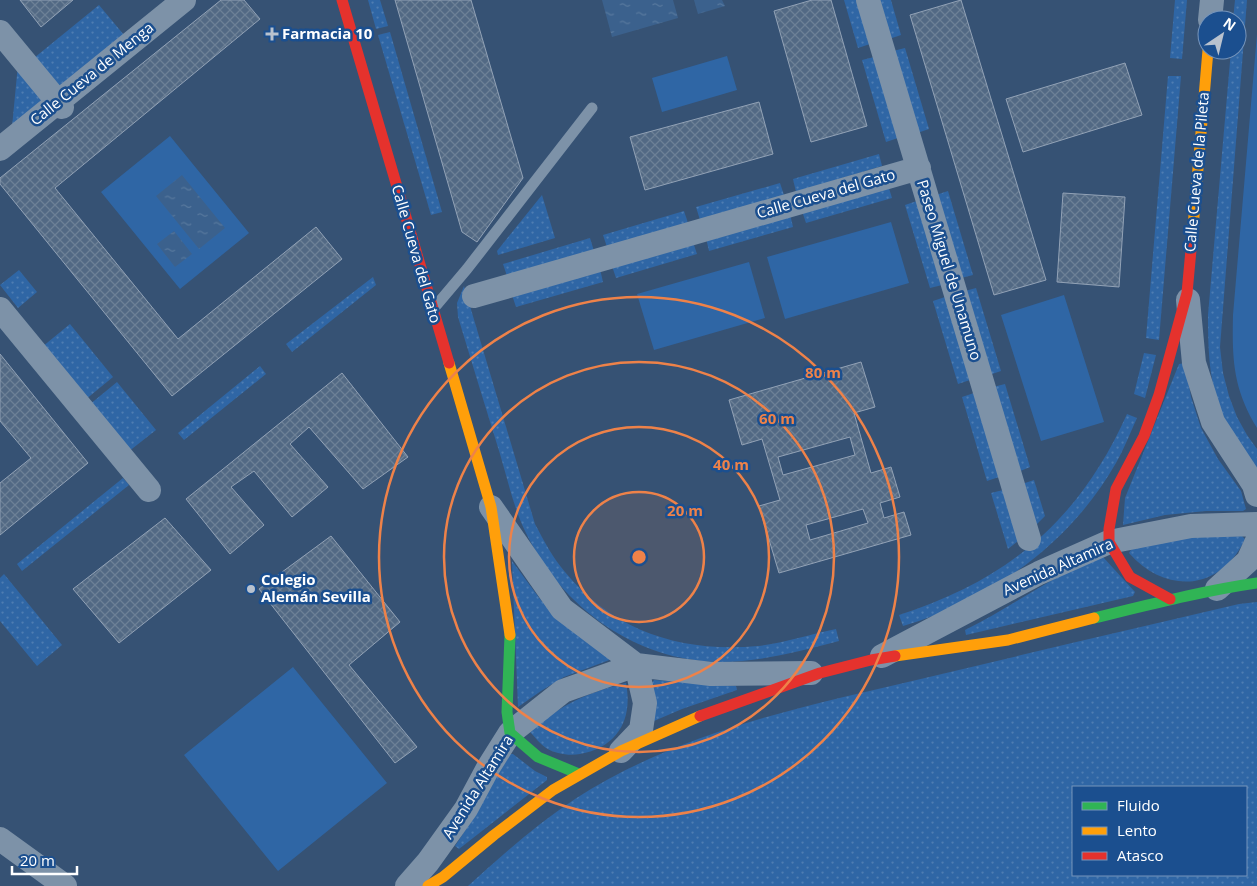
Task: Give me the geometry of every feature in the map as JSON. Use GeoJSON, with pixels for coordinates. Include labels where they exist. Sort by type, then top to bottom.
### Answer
{"type":"FeatureCollection","features":[{"type":"Feature","properties":{"kind":"street","name":"Calle Cueva de Menga"},"geometry":{"type":"LineString","coordinates":[[0,149],[60,104],[184,0]]}},
{"type":"Feature","properties":{"kind":"street","name":"Calle Cueva del Gato"},"geometry":{"type":"LineString","coordinates":[[342,0],[491,507],[511,640],[507,712],[510,733]]}},
{"type":"Feature","properties":{"kind":"street","name":"Paseo Miguel de Unamuno"},"geometry":{"type":"LineString","coordinates":[[868,0],[1029,539]]}},
{"type":"Feature","properties":{"kind":"street"},"geometry":{"type":"LineString","coordinates":[[0,32],[60,104]]}},
{"type":"Feature","properties":{"kind":"street","name":"Calle Cueva de la Pileta"},"geometry":{"type":"LineString","coordinates":[[1109,542],[1109,529],[1116,489],[1144,436],[1160,395],[1187,293],[1207,60]]}},
{"type":"Feature","properties":{"kind":"street","name":"Calle Cueva del Gato"},"geometry":{"type":"LineString","coordinates":[[474,296],[919,168]]}},
{"type":"Feature","properties":{"kind":"street"},"geometry":{"type":"LineString","coordinates":[[1187,293],[1194,362],[1213,422],[1254,485],[1257,494]]}},
{"type":"Feature","properties":{"kind":"street"},"geometry":{"type":"LineString","coordinates":[[0,309],[148,490]]}},
{"type":"Feature","properties":{"kind":"street"},"geometry":{"type":"LineString","coordinates":[[491,507],[562,609],[636,666],[645,703],[641,730],[621,751]]}},
{"type":"Feature","properties":{"kind":"street","name":"Avenida Altamira"},"geometry":{"type":"LineString","coordinates":[[874,660],[1039,573],[1109,542],[1191,526],[1257,524]]}},
{"type":"Feature","properties":{"kind":"street"},"geometry":{"type":"LineString","coordinates":[[1216,589],[1248,561],[1257,541]]}},
{"type":"Feature","properties":{"kind":"street"},"geometry":{"type":"LineString","coordinates":[[1109,542],[1130,577],[1170,599]]}},
{"type":"Feature","properties":{"kind":"street","name":"Avenida Altamira"},"geometry":{"type":"LineString","coordinates":[[428,886],[553,790],[621,751],[708,713],[820,673],[874,660],[1008,640],[1170,599],[1216,589],[1257,583]]}},
{"type":"Feature","properties":{"kind":"street","name":"Avenida Altamira"},"geometry":{"type":"LineString","coordinates":[[407,886],[428,862],[466,809],[488,768],[510,733],[563,691],[636,666],[711,674],[820,673]]}},
{"type":"Feature","properties":{"kind":"street"},"geometry":{"type":"LineString","coordinates":[[510,733],[538,757],[579,774]]}},
{"type":"Feature","properties":{"kind":"street"},"geometry":{"type":"LineString","coordinates":[[0,839],[65,886]]}},
{"type":"Feature","properties":{"kind":"lane"},"geometry":{"type":"LineString","coordinates":[[433,309],[467,270],[592,108]]}},
{"type":"Feature","properties":{"kind":"shaded area"},"geometry":{"type":"Polygon","coordinates":[[[368,0],[380,0],[388,26],[376,29],[368,0]]]}},
{"type":"Feature","properties":{"kind":"shaded area"},"geometry":{"type":"Polygon","coordinates":[[[844,0],[857,0],[870,44],[858,48],[844,0]]]}},
{"type":"Feature","properties":{"kind":"shaded area"},"geometry":{"type":"Polygon","coordinates":[[[878,0],[891,0],[901,35],[889,39],[878,0]]]}},
{"type":"Feature","properties":{"kind":"shaded area"},"geometry":{"type":"Polygon","coordinates":[[[1175,0],[1187,0],[1182,59],[1170,58],[1175,0]]]}},
{"type":"Feature","properties":{"kind":"shaded area"},"geometry":{"type":"Polygon","coordinates":[[[1235,0],[1247,0],[1246,10],[1234,10],[1235,0]]]}},
{"type":"Feature","properties":{"kind":"shaded area"},"geometry":{"type":"Polygon","coordinates":[[[99,5],[124,35],[59,89],[34,58],[99,5]]]}},
{"type":"Feature","properties":{"kind":"shaded area"},"geometry":{"type":"Polygon","coordinates":[[[390,32],[442,212],[431,215],[378,35],[390,32]]]}},
{"type":"Feature","properties":{"kind":"shaded area"},"geometry":{"type":"Polygon","coordinates":[[[1257,34],[1257,428],[1243,400],[1236,373],[1233,315],[1257,34]]]}},
{"type":"Feature","properties":{"kind":"shaded area"},"geometry":{"type":"Polygon","coordinates":[[[905,48],[929,129],[917,133],[893,51],[905,48]]]}},
{"type":"Feature","properties":{"kind":"shaded area"},"geometry":{"type":"Polygon","coordinates":[[[727,56],[737,90],[662,112],[652,78],[727,56]]]}},
{"type":"Feature","properties":{"kind":"shaded area"},"geometry":{"type":"Polygon","coordinates":[[[874,57],[898,138],[886,142],[862,60],[874,57]]]}},
{"type":"Feature","properties":{"kind":"shaded area"},"geometry":{"type":"Polygon","coordinates":[[[1230,60],[1242,60],[1220,347],[1223,373],[1229,396],[1237,417],[1257,449],[1257,469],[1232,433],[1217,401],[1211,373],[1208,315],[1230,60]]]}},
{"type":"Feature","properties":{"kind":"shaded area"},"geometry":{"type":"Polygon","coordinates":[[[18,64],[46,99],[12,127],[18,64]]]}},
{"type":"Feature","properties":{"kind":"shaded area"},"geometry":{"type":"Polygon","coordinates":[[[1168,76],[1181,76],[1159,340],[1146,338],[1168,76]]]}},
{"type":"Feature","properties":{"kind":"shaded area"},"geometry":{"type":"Polygon","coordinates":[[[170,136],[249,233],[180,289],[101,192],[170,136]]]}},
{"type":"Feature","properties":{"kind":"shaded area"},"geometry":{"type":"Polygon","coordinates":[[[879,154],[882,166],[796,192],[793,179],[879,154]]]}},
{"type":"Feature","properties":{"kind":"shaded area"},"geometry":{"type":"Polygon","coordinates":[[[780,183],[784,195],[700,220],[696,207],[780,183]]]}},
{"type":"Feature","properties":{"kind":"shaded area"},"geometry":{"type":"Polygon","coordinates":[[[888,185],[892,198],[806,223],[802,211],[888,185]]]}},
{"type":"Feature","properties":{"kind":"shaded area"},"geometry":{"type":"Polygon","coordinates":[[[948,191],[973,275],[961,278],[936,195],[948,191]]]}},
{"type":"Feature","properties":{"kind":"shaded area"},"geometry":{"type":"Polygon","coordinates":[[[542,195],[555,238],[498,255],[497,251],[542,195]]]}},
{"type":"Feature","properties":{"kind":"shaded area"},"geometry":{"type":"Polygon","coordinates":[[[917,201],[942,285],[930,288],[905,205],[917,201]]]}},
{"type":"Feature","properties":{"kind":"shaded area"},"geometry":{"type":"Polygon","coordinates":[[[684,211],[688,223],[607,247],[603,235],[684,211]]]}},
{"type":"Feature","properties":{"kind":"shaded area"},"geometry":{"type":"Polygon","coordinates":[[[790,214],[793,227],[709,251],[706,238],[790,214]]]}},
{"type":"Feature","properties":{"kind":"shaded area"},"geometry":{"type":"Polygon","coordinates":[[[891,222],[909,283],[785,319],[767,257],[891,222]]]}},
{"type":"Feature","properties":{"kind":"shaded area"},"geometry":{"type":"Polygon","coordinates":[[[590,238],[594,251],[507,276],[503,264],[590,238]]]}},
{"type":"Feature","properties":{"kind":"shaded area"},"geometry":{"type":"Polygon","coordinates":[[[693,242],[697,254],[616,278],[612,266],[693,242]]]}},
{"type":"Feature","properties":{"kind":"shaded area"},"geometry":{"type":"Polygon","coordinates":[[[749,262],[765,318],[654,350],[637,294],[749,262]]]}},
{"type":"Feature","properties":{"kind":"shaded area"},"geometry":{"type":"Polygon","coordinates":[[[600,269],[603,282],[516,307],[512,295],[600,269]]]}},
{"type":"Feature","properties":{"kind":"shaded area"},"geometry":{"type":"Polygon","coordinates":[[[19,270],[37,292],[18,308],[0,285],[19,270]]]}},
{"type":"Feature","properties":{"kind":"shaded area"},"geometry":{"type":"Polygon","coordinates":[[[373,277],[376,285],[292,352],[286,344],[373,277]]]}},
{"type":"Feature","properties":{"kind":"shaded area"},"geometry":{"type":"Polygon","coordinates":[[[464,286],[535,524],[557,561],[584,593],[605,610],[628,624],[652,634],[703,646],[758,646],[836,629],[839,641],[780,655],[735,662],[689,659],[659,652],[631,641],[581,607],[560,585],[541,560],[526,533],[511,495],[458,317],[457,303],[464,286]]]}},
{"type":"Feature","properties":{"kind":"shaded area"},"geometry":{"type":"Polygon","coordinates":[[[976,288],[1001,371],[989,375],[965,291],[976,288]]]}},
{"type":"Feature","properties":{"kind":"shaded area"},"geometry":{"type":"Polygon","coordinates":[[[1064,295],[1104,422],[1041,441],[1001,315],[1064,295]]]}},
{"type":"Feature","properties":{"kind":"shaded area"},"geometry":{"type":"Polygon","coordinates":[[[945,297],[970,380],[958,384],[933,301],[945,297]]]}},
{"type":"Feature","properties":{"kind":"shaded area"},"geometry":{"type":"Polygon","coordinates":[[[70,324],[113,377],[85,400],[42,347],[70,324]]]}},
{"type":"Feature","properties":{"kind":"shaded area"},"geometry":{"type":"Polygon","coordinates":[[[1144,353],[1156,355],[1145,398],[1134,394],[1144,353]]]}},
{"type":"Feature","properties":{"kind":"shaded area"},"geometry":{"type":"Polygon","coordinates":[[[1185,363],[1191,397],[1201,428],[1218,459],[1241,491],[1246,509],[1243,511],[1206,511],[1165,515],[1123,525],[1125,498],[1179,364],[1185,363]]]}},
{"type":"Feature","properties":{"kind":"shaded area"},"geometry":{"type":"Polygon","coordinates":[[[260,366],[266,374],[184,440],[178,433],[260,366]]]}},
{"type":"Feature","properties":{"kind":"shaded area"},"geometry":{"type":"Polygon","coordinates":[[[117,382],[156,430],[128,452],[89,405],[117,382]]]}},
{"type":"Feature","properties":{"kind":"shaded area"},"geometry":{"type":"Polygon","coordinates":[[[1005,384],[1030,467],[1018,472],[993,387],[1005,384]]]}},
{"type":"Feature","properties":{"kind":"shaded area"},"geometry":{"type":"Polygon","coordinates":[[[974,393],[999,477],[987,481],[962,397],[974,393]]]}},
{"type":"Feature","properties":{"kind":"shaded area"},"geometry":{"type":"Polygon","coordinates":[[[1127,414],[1137,418],[1116,463],[1076,519],[1052,543],[1025,565],[967,601],[936,615],[903,626],[899,615],[938,601],[974,584],[1007,564],[1037,541],[1063,515],[1087,485],[1108,451],[1127,414]]]}},
{"type":"Feature","properties":{"kind":"shaded area"},"geometry":{"type":"Polygon","coordinates":[[[123,478],[129,485],[22,571],[17,564],[123,478]]]}},
{"type":"Feature","properties":{"kind":"shaded area"},"geometry":{"type":"Polygon","coordinates":[[[1034,480],[1045,516],[1034,527],[1022,484],[1034,480]]]}},
{"type":"Feature","properties":{"kind":"shaded area"},"geometry":{"type":"Polygon","coordinates":[[[1003,490],[1018,541],[1008,549],[991,493],[1003,490]]]}},
{"type":"Feature","properties":{"kind":"shaded area"},"geometry":{"type":"Polygon","coordinates":[[[1242,536],[1245,539],[1235,556],[1222,569],[1208,577],[1192,581],[1176,581],[1159,576],[1144,567],[1129,553],[1132,548],[1194,537],[1242,536]]]}},
{"type":"Feature","properties":{"kind":"shaded area"},"geometry":{"type":"Polygon","coordinates":[[[1103,557],[1135,592],[1133,596],[966,635],[965,630],[1070,570],[1103,557]]]}},
{"type":"Feature","properties":{"kind":"shaded area"},"geometry":{"type":"Polygon","coordinates":[[[512,561],[540,599],[566,626],[612,659],[564,677],[518,707],[512,561]]]}},
{"type":"Feature","properties":{"kind":"shaded area"},"geometry":{"type":"Polygon","coordinates":[[[4,574],[62,645],[37,666],[0,621],[0,578],[4,574]]]}},
{"type":"Feature","properties":{"kind":"shaded area"},"geometry":{"type":"Polygon","coordinates":[[[1257,602],[1257,886],[468,886],[533,829],[575,799],[615,775],[657,755],[701,738],[835,699],[1239,604],[1257,602]]]}},
{"type":"Feature","properties":{"kind":"shaded area"},"geometry":{"type":"Polygon","coordinates":[[[293,667],[387,783],[278,871],[184,755],[293,667]]]}},
{"type":"Feature","properties":{"kind":"shaded area"},"geometry":{"type":"Polygon","coordinates":[[[654,680],[736,686],[737,690],[654,721],[651,719],[652,683],[654,680]]]}},
{"type":"Feature","properties":{"kind":"shaded area"},"geometry":{"type":"Polygon","coordinates":[[[626,683],[628,696],[625,719],[613,738],[604,745],[580,754],[563,754],[546,748],[530,732],[541,722],[575,701],[626,683]]]}},
{"type":"Feature","properties":{"kind":"shaded area"},"geometry":{"type":"Polygon","coordinates":[[[510,754],[513,754],[535,771],[547,777],[547,780],[459,849],[455,846],[479,809],[499,770],[510,754]]]}},
{"type":"Feature","properties":{"kind":"water"},"geometry":{"type":"Polygon","coordinates":[[[602,0],[673,0],[678,18],[612,37],[602,0]]]}},
{"type":"Feature","properties":{"kind":"water"},"geometry":{"type":"Polygon","coordinates":[[[694,0],[722,0],[725,6],[698,14],[694,0]]]}},
{"type":"Feature","properties":{"kind":"water"},"geometry":{"type":"Polygon","coordinates":[[[182,175],[225,228],[199,249],[156,196],[182,175]]]}},
{"type":"Feature","properties":{"kind":"water"},"geometry":{"type":"Polygon","coordinates":[[[174,231],[192,254],[175,267],[157,244],[174,231]]]}},
{"type":"Feature","properties":{"kind":"building"},"geometry":{"type":"Polygon","coordinates":[[[20,0],[73,0],[41,27],[20,0]]]}},
{"type":"Feature","properties":{"kind":"building"},"geometry":{"type":"Polygon","coordinates":[[[221,0],[244,0],[260,19],[55,188],[178,339],[316,227],[342,259],[172,396],[0,184],[0,178],[221,0]]]}},
{"type":"Feature","properties":{"kind":"building"},"geometry":{"type":"Polygon","coordinates":[[[395,0],[471,0],[523,178],[477,242],[462,232],[395,0]]]}},
{"type":"Feature","properties":{"kind":"building"},"geometry":{"type":"Polygon","coordinates":[[[812,0],[831,0],[867,126],[811,142],[774,11],[812,0]]]}},
{"type":"Feature","properties":{"kind":"building"},"geometry":{"type":"Polygon","coordinates":[[[961,0],[1046,280],[994,295],[910,15],[961,0]]]}},
{"type":"Feature","properties":{"kind":"building"},"geometry":{"type":"Polygon","coordinates":[[[1125,63],[1142,115],[1023,152],[1006,99],[1125,63]]]}},
{"type":"Feature","properties":{"kind":"building"},"geometry":{"type":"Polygon","coordinates":[[[759,102],[773,154],[645,190],[630,137],[759,102]]]}},
{"type":"Feature","properties":{"kind":"building"},"geometry":{"type":"Polygon","coordinates":[[[1063,193],[1125,197],[1119,287],[1057,282],[1063,193]]]}},
{"type":"Feature","properties":{"kind":"building"},"geometry":{"type":"Polygon","coordinates":[[[0,354],[88,463],[0,535],[0,483],[31,458],[0,421],[0,354]]]}},
{"type":"Feature","properties":{"kind":"building"},"geometry":{"type":"Polygon","coordinates":[[[861,362],[875,407],[854,413],[871,473],[891,467],[900,497],[880,503],[884,518],[904,512],[911,535],[779,573],[759,506],[780,500],[762,439],[742,445],[729,400],[861,362]],[[850,437],[778,457],[783,475],[855,455],[850,437]],[[863,509],[806,525],[810,540],[868,523],[863,509]]]}},
{"type":"Feature","properties":{"kind":"building"},"geometry":{"type":"Polygon","coordinates":[[[342,373],[408,457],[363,489],[309,427],[290,444],[328,487],[292,517],[254,471],[231,487],[264,525],[230,554],[186,499],[342,373]]]}},
{"type":"Feature","properties":{"kind":"building"},"geometry":{"type":"Polygon","coordinates":[[[165,518],[211,570],[119,643],[73,589],[165,518]]]}},
{"type":"Feature","properties":{"kind":"building"},"geometry":{"type":"Polygon","coordinates":[[[331,536],[400,622],[349,665],[417,747],[395,763],[259,589],[331,536]]]}},
{"type":"Feature","properties":{"kind":"traffic: fast"},"geometry":{"type":"LineString","coordinates":[[1094,618],[1195,594],[1257,583]]}},
{"type":"Feature","properties":{"kind":"traffic: fast"},"geometry":{"type":"LineString","coordinates":[[510,635],[507,712],[510,733],[538,757],[579,774]]}},
{"type":"Feature","properties":{"kind":"traffic: slow"},"geometry":{"type":"LineString","coordinates":[[1192,239],[1207,60]]}},
{"type":"Feature","properties":{"kind":"traffic: slow"},"geometry":{"type":"LineString","coordinates":[[449,363],[491,507],[510,635]]}},
{"type":"Feature","properties":{"kind":"traffic: slow"},"geometry":{"type":"LineString","coordinates":[[895,656],[1008,640],[1094,618]]}},
{"type":"Feature","properties":{"kind":"traffic: slow"},"geometry":{"type":"LineString","coordinates":[[428,886],[443,877],[553,790],[621,751],[700,716]]}},
{"type":"Feature","properties":{"kind":"traffic: jam"},"geometry":{"type":"LineString","coordinates":[[342,0],[449,363]]}},
{"type":"Feature","properties":{"kind":"traffic: jam"},"geometry":{"type":"LineString","coordinates":[[1170,599],[1130,577],[1109,542],[1109,529],[1116,489],[1144,436],[1159,395],[1187,293],[1192,239]]}},
{"type":"Feature","properties":{"kind":"traffic: jam"},"geometry":{"type":"LineString","coordinates":[[700,716],[820,673],[895,656]]}},
{"type":"Feature","properties":{"kind":"place","name":"Farmacia 10"},"geometry":{"type":"Point","coordinates":[272,34]}},
{"type":"Feature","properties":{"kind":"place","name":"Colegio Alemán Sevilla"},"geometry":{"type":"Point","coordinates":[251,589]}}]}
